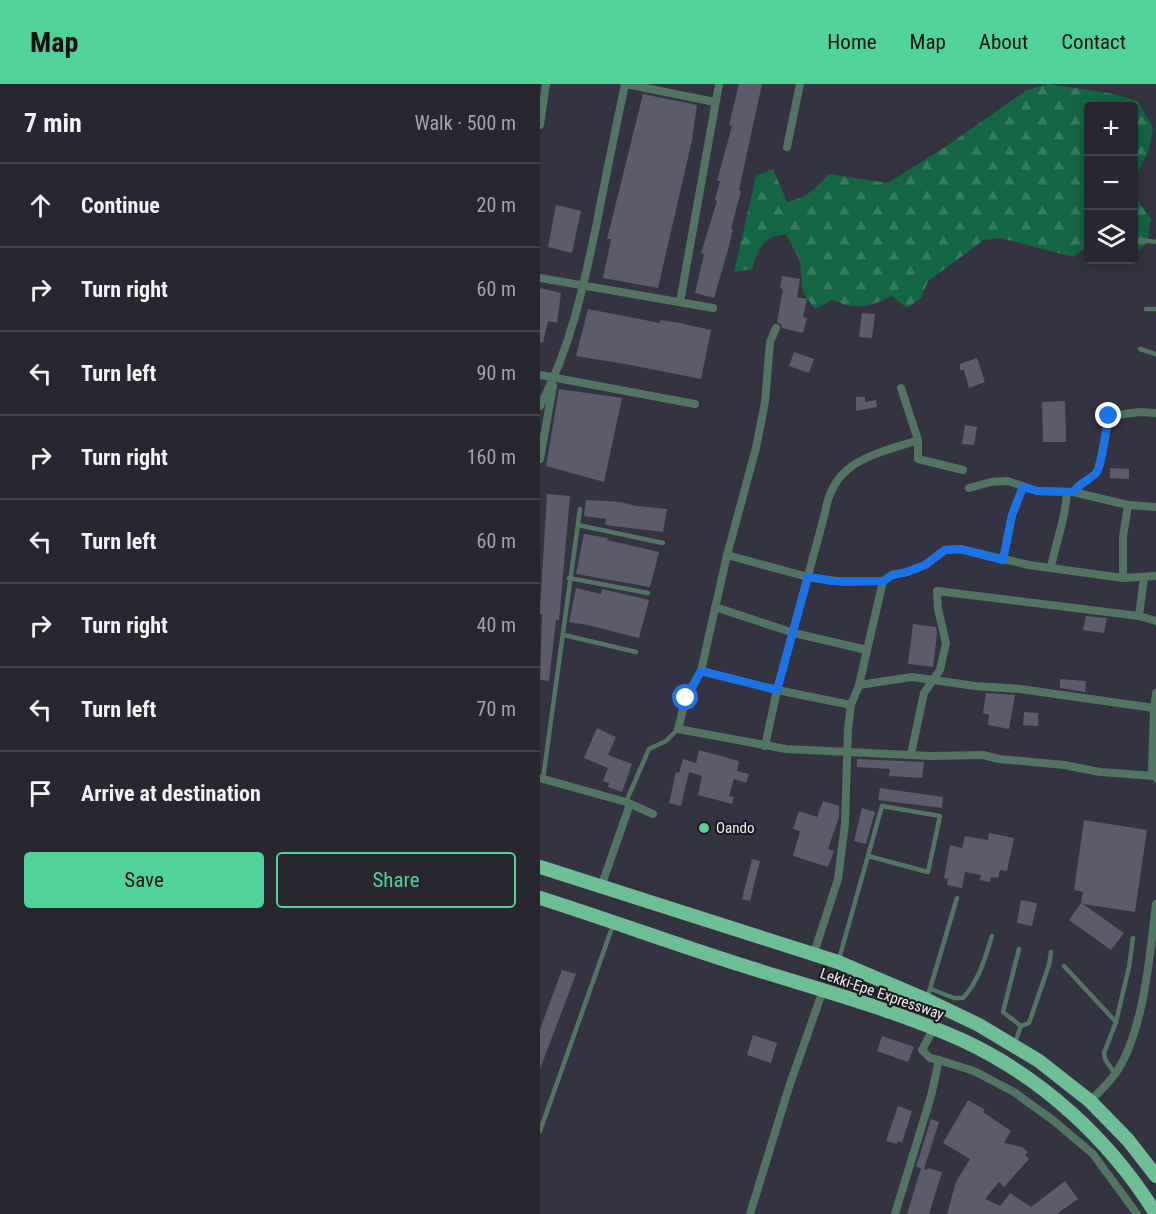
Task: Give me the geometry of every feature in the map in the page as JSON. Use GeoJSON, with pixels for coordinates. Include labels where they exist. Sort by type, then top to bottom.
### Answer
{"type":"FeatureCollection","features":[{"type":"Feature","properties":{"kind":"highway","name":"Lekki-Epe Expressway"},"geometry":{"type":"LineString","coordinates":[[540,867],[814,953],[925,995],[1039,1061],[1090,1101],[1128,1140],[1156,1176]]}},
{"type":"Feature","properties":{"kind":"highway","name":"Lekki-Epe Expressway"},"geometry":{"type":"LineString","coordinates":[[540,898],[908,1018],[964,1041],[1003,1062],[1063,1106],[1096,1135],[1141,1190],[1155,1214]]}},
{"type":"Feature","properties":{"kind":"highway"},"geometry":{"type":"LineString","coordinates":[[908,1018],[925,995]]}},
{"type":"Feature","properties":{"kind":"street"},"geometry":{"type":"LineString","coordinates":[[540,125],[546,84]]}},
{"type":"Feature","properties":{"kind":"street"},"geometry":{"type":"LineString","coordinates":[[540,406],[555,378],[571,336],[584,285],[626,84],[715,102]]}},
{"type":"Feature","properties":{"kind":"street"},"geometry":{"type":"LineString","coordinates":[[680,302],[719,84]]}},
{"type":"Feature","properties":{"kind":"street"},"geometry":{"type":"LineString","coordinates":[[787,147],[800,84]]}},
{"type":"Feature","properties":{"kind":"street"},"geometry":{"type":"LineString","coordinates":[[540,278],[713,308]]}},
{"type":"Feature","properties":{"kind":"street"},"geometry":{"type":"LineString","coordinates":[[776,328],[770,342],[765,402],[759,432],[727,555],[701,671],[686,698],[678,729],[786,749],[848,753],[983,755],[1100,772],[1156,777]]}},
{"type":"Feature","properties":{"kind":"street"},"geometry":{"type":"LineString","coordinates":[[540,375],[695,404]]}},
{"type":"Feature","properties":{"kind":"street"},"geometry":{"type":"LineString","coordinates":[[540,459],[555,378]]}},
{"type":"Feature","properties":{"kind":"street"},"geometry":{"type":"LineString","coordinates":[[901,388],[918,440],[918,459],[963,470]]}},
{"type":"Feature","properties":{"kind":"street"},"geometry":{"type":"LineString","coordinates":[[1051,567],[1070,492],[1095,474],[1100,466],[1109,416],[1156,413]]}},
{"type":"Feature","properties":{"kind":"street"},"geometry":{"type":"LineString","coordinates":[[765,746],[777,690],[794,633],[828,497],[835,481],[862,459],[918,440]]}},
{"type":"Feature","properties":{"kind":"street"},"geometry":{"type":"LineString","coordinates":[[969,488],[1000,480],[1015,482],[1037,491],[1070,492],[1128,505],[1156,507]]}},
{"type":"Feature","properties":{"kind":"street"},"geometry":{"type":"LineString","coordinates":[[1003,560],[1012,515],[1023,487]]}},
{"type":"Feature","properties":{"kind":"street"},"geometry":{"type":"LineString","coordinates":[[1123,578],[1123,537],[1128,505]]}},
{"type":"Feature","properties":{"kind":"street"},"geometry":{"type":"LineString","coordinates":[[727,555],[808,577],[832,581],[883,581],[892,575],[925,565],[945,550],[960,549],[1003,560],[1123,578],[1156,576]]}},
{"type":"Feature","properties":{"kind":"street"},"geometry":{"type":"LineString","coordinates":[[1139,616],[1144,577]]}},
{"type":"Feature","properties":{"kind":"street"},"geometry":{"type":"LineString","coordinates":[[814,953],[838,879],[845,825],[851,705],[859,686],[883,581]]}},
{"type":"Feature","properties":{"kind":"street"},"geometry":{"type":"LineString","coordinates":[[911,754],[924,693],[940,670],[946,643],[938,609],[937,591],[1139,616],[1156,621]]}},
{"type":"Feature","properties":{"kind":"street"},"geometry":{"type":"LineString","coordinates":[[715,608],[794,633],[867,650]]}},
{"type":"Feature","properties":{"kind":"street"},"geometry":{"type":"LineString","coordinates":[[701,671],[851,705]]}},
{"type":"Feature","properties":{"kind":"street"},"geometry":{"type":"LineString","coordinates":[[859,686],[912,677],[1154,708]]}},
{"type":"Feature","properties":{"kind":"street"},"geometry":{"type":"LineString","coordinates":[[1156,693],[1152,772],[1156,777]]}},
{"type":"Feature","properties":{"kind":"street"},"geometry":{"type":"LineString","coordinates":[[541,779],[628,803],[653,814]]}},
{"type":"Feature","properties":{"kind":"street"},"geometry":{"type":"LineString","coordinates":[[601,887],[628,803]]}},
{"type":"Feature","properties":{"kind":"street"},"geometry":{"type":"LineString","coordinates":[[1090,1101],[1115,1074],[1132,1042],[1147,973],[1156,904]]}},
{"type":"Feature","properties":{"kind":"street"},"geometry":{"type":"LineString","coordinates":[[750,1214],[822,990]]}},
{"type":"Feature","properties":{"kind":"street"},"geometry":{"type":"LineString","coordinates":[[934,1028],[922,1050],[930,1058],[974,1071],[1014,1092],[1054,1120],[1093,1154],[1137,1214]]}},
{"type":"Feature","properties":{"kind":"street"},"geometry":{"type":"LineString","coordinates":[[895,1214],[931,1096],[939,1060]]}},
{"type":"Feature","properties":{"kind":"lane"},"geometry":{"type":"LineString","coordinates":[[1138,240],[1156,242]]}},
{"type":"Feature","properties":{"kind":"lane"},"geometry":{"type":"LineString","coordinates":[[1146,309],[1156,309]]}},
{"type":"Feature","properties":{"kind":"lane"},"geometry":{"type":"LineString","coordinates":[[1140,349],[1156,354]]}},
{"type":"Feature","properties":{"kind":"lane"},"geometry":{"type":"LineString","coordinates":[[541,779],[564,635],[569,578],[580,509]]}},
{"type":"Feature","properties":{"kind":"lane"},"geometry":{"type":"LineString","coordinates":[[578,525],[663,543]]}},
{"type":"Feature","properties":{"kind":"lane"},"geometry":{"type":"LineString","coordinates":[[569,578],[648,593]]}},
{"type":"Feature","properties":{"kind":"lane"},"geometry":{"type":"LineString","coordinates":[[564,635],[636,652]]}},
{"type":"Feature","properties":{"kind":"lane"},"geometry":{"type":"LineString","coordinates":[[628,803],[649,749],[666,741],[678,729]]}},
{"type":"Feature","properties":{"kind":"lane"},"geometry":{"type":"LineString","coordinates":[[838,962],[882,806],[940,816],[928,873],[868,856]]}},
{"type":"Feature","properties":{"kind":"lane"},"geometry":{"type":"LineString","coordinates":[[957,898],[925,995],[963,998],[979,975],[992,936]]}},
{"type":"Feature","properties":{"kind":"lane"},"geometry":{"type":"LineString","coordinates":[[540,1131],[614,923]]}},
{"type":"Feature","properties":{"kind":"lane"},"geometry":{"type":"LineString","coordinates":[[1115,1074],[1105,1059],[1104,1053],[1116,1022],[1129,967],[1133,938]]}},
{"type":"Feature","properties":{"kind":"lane"},"geometry":{"type":"LineString","coordinates":[[1019,949],[1003,1012],[1022,1026]]}},
{"type":"Feature","properties":{"kind":"lane"},"geometry":{"type":"LineString","coordinates":[[1014,1045],[1022,1026],[1029,1023],[1049,965],[1051,952]]}},
{"type":"Feature","properties":{"kind":"lane"},"geometry":{"type":"LineString","coordinates":[[1064,966],[1116,1022]]}},
{"type":"Feature","properties":{"kind":"green space"},"geometry":{"type":"Polygon","coordinates":[[[1048,84],[1109,93],[1138,101],[1153,128],[1149,150],[1138,172],[1138,102],[1084,102],[1084,249],[1073,257],[1001,238],[984,240],[928,281],[921,298],[907,308],[891,296],[862,306],[832,300],[815,309],[803,293],[800,261],[786,234],[772,238],[763,245],[752,269],[734,272],[756,176],[773,169],[787,202],[811,192],[829,174],[888,183],[1027,90],[1048,84]]]}},
{"type":"Feature","properties":{"kind":"green space"},"geometry":{"type":"Polygon","coordinates":[[[1138,201],[1151,219],[1147,243],[1138,251],[1138,201]]]}},
{"type":"Feature","properties":{"kind":"building"},"geometry":{"type":"Polygon","coordinates":[[[739,84],[762,84],[739,190],[741,191],[731,229],[733,229],[714,298],[695,293],[704,254],[701,253],[717,201],[715,200],[720,181],[717,181],[732,126],[729,125],[739,84]]]}},
{"type":"Feature","properties":{"kind":"building"},"geometry":{"type":"Polygon","coordinates":[[[643,94],[697,105],[692,140],[658,288],[603,278],[611,239],[607,239],[643,94]]]}},
{"type":"Feature","properties":{"kind":"building"},"geometry":{"type":"Polygon","coordinates":[[[556,205],[581,211],[572,253],[548,247],[556,205]]]}},
{"type":"Feature","properties":{"kind":"building"},"geometry":{"type":"Polygon","coordinates":[[[782,276],[800,279],[797,297],[807,299],[803,317],[807,318],[803,333],[782,328],[777,322],[783,289],[780,288],[782,276]]]}},
{"type":"Feature","properties":{"kind":"building"},"geometry":{"type":"Polygon","coordinates":[[[540,288],[561,293],[557,323],[548,321],[543,343],[540,342],[540,288]]]}},
{"type":"Feature","properties":{"kind":"building"},"geometry":{"type":"Polygon","coordinates":[[[588,309],[711,330],[701,379],[576,356],[588,309]]]}},
{"type":"Feature","properties":{"kind":"building"},"geometry":{"type":"Polygon","coordinates":[[[862,313],[875,314],[872,338],[859,337],[862,313]]]}},
{"type":"Feature","properties":{"kind":"building"},"geometry":{"type":"Polygon","coordinates":[[[794,352],[814,359],[809,373],[789,366],[794,352]]]}},
{"type":"Feature","properties":{"kind":"building"},"geometry":{"type":"Polygon","coordinates":[[[977,358],[985,382],[969,388],[964,370],[960,370],[960,364],[977,358]]]}},
{"type":"Feature","properties":{"kind":"building"},"geometry":{"type":"Polygon","coordinates":[[[559,389],[622,398],[604,482],[546,466],[559,389]]]}},
{"type":"Feature","properties":{"kind":"building"},"geometry":{"type":"Polygon","coordinates":[[[856,397],[865,397],[865,402],[876,400],[877,407],[856,411],[856,397]]]}},
{"type":"Feature","properties":{"kind":"building"},"geometry":{"type":"Polygon","coordinates":[[[1065,401],[1066,442],[1043,442],[1042,402],[1065,401]]]}},
{"type":"Feature","properties":{"kind":"building"},"geometry":{"type":"Polygon","coordinates":[[[965,425],[977,427],[974,445],[962,444],[965,425]]]}},
{"type":"Feature","properties":{"kind":"building"},"geometry":{"type":"Polygon","coordinates":[[[1110,468],[1129,469],[1129,479],[1110,478],[1110,468]]]}},
{"type":"Feature","properties":{"kind":"building"},"geometry":{"type":"Polygon","coordinates":[[[547,494],[570,496],[559,620],[556,620],[549,681],[540,680],[542,614],[540,614],[540,609],[547,494]]]}},
{"type":"Feature","properties":{"kind":"building"},"geometry":{"type":"Polygon","coordinates":[[[586,500],[621,502],[667,509],[663,532],[605,525],[606,519],[584,516],[586,500]]]}},
{"type":"Feature","properties":{"kind":"building"},"geometry":{"type":"Polygon","coordinates":[[[584,534],[659,552],[650,587],[576,574],[584,534]]]}},
{"type":"Feature","properties":{"kind":"building"},"geometry":{"type":"Polygon","coordinates":[[[576,588],[601,594],[602,589],[649,600],[639,638],[569,622],[576,588]]]}},
{"type":"Feature","properties":{"kind":"building"},"geometry":{"type":"Polygon","coordinates":[[[1086,616],[1107,618],[1104,633],[1083,630],[1086,616]]]}},
{"type":"Feature","properties":{"kind":"building"},"geometry":{"type":"Polygon","coordinates":[[[913,624],[936,627],[933,667],[908,664],[913,624]]]}},
{"type":"Feature","properties":{"kind":"building"},"geometry":{"type":"Polygon","coordinates":[[[1060,679],[1086,681],[1085,692],[1060,688],[1060,679]]]}},
{"type":"Feature","properties":{"kind":"building"},"geometry":{"type":"Polygon","coordinates":[[[986,693],[1015,695],[1009,729],[988,725],[989,715],[983,713],[986,693]]]}},
{"type":"Feature","properties":{"kind":"building"},"geometry":{"type":"Polygon","coordinates":[[[1024,712],[1038,713],[1038,726],[1023,725],[1024,712]]]}},
{"type":"Feature","properties":{"kind":"building"},"geometry":{"type":"Polygon","coordinates":[[[597,728],[616,737],[608,755],[632,764],[622,792],[608,787],[609,783],[603,781],[608,768],[584,758],[597,728]]]}},
{"type":"Feature","properties":{"kind":"building"},"geometry":{"type":"Polygon","coordinates":[[[699,750],[739,761],[737,771],[749,774],[746,783],[734,779],[729,796],[734,797],[732,804],[698,795],[702,776],[689,772],[681,806],[669,803],[676,772],[679,773],[683,759],[696,763],[699,750]]]}},
{"type":"Feature","properties":{"kind":"building"},"geometry":{"type":"Polygon","coordinates":[[[857,759],[924,762],[922,778],[889,776],[890,769],[857,767],[857,759]]]}},
{"type":"Feature","properties":{"kind":"building"},"geometry":{"type":"Polygon","coordinates":[[[880,788],[943,797],[942,808],[878,800],[880,788]]]}},
{"type":"Feature","properties":{"kind":"building"},"geometry":{"type":"Polygon","coordinates":[[[823,801],[839,806],[839,817],[828,849],[834,851],[828,867],[793,856],[800,831],[793,829],[799,811],[817,817],[823,801]]]}},
{"type":"Feature","properties":{"kind":"building"},"geometry":{"type":"Polygon","coordinates":[[[862,808],[875,812],[866,844],[854,841],[862,808]]]}},
{"type":"Feature","properties":{"kind":"building"},"geometry":{"type":"Polygon","coordinates":[[[1084,820],[1147,830],[1135,912],[1083,904],[1124,933],[1111,950],[1069,920],[1081,903],[1083,892],[1074,890],[1084,820]]]}},
{"type":"Feature","properties":{"kind":"building"},"geometry":{"type":"Polygon","coordinates":[[[989,833],[1014,838],[1007,871],[1000,870],[998,878],[991,877],[990,882],[980,880],[981,875],[965,872],[962,888],[947,885],[948,879],[944,878],[950,845],[962,848],[965,836],[988,840],[989,833]]]}},
{"type":"Feature","properties":{"kind":"building"},"geometry":{"type":"Polygon","coordinates":[[[752,859],[760,861],[750,901],[742,899],[752,859]]]}},
{"type":"Feature","properties":{"kind":"building"},"geometry":{"type":"Polygon","coordinates":[[[1021,900],[1037,903],[1032,926],[1017,923],[1021,900]]]}},
{"type":"Feature","properties":{"kind":"building"},"geometry":{"type":"Polygon","coordinates":[[[562,970],[576,974],[540,1069],[540,1029],[562,970]]]}},
{"type":"Feature","properties":{"kind":"building"},"geometry":{"type":"Polygon","coordinates":[[[753,1035],[777,1043],[771,1063],[747,1055],[753,1035]]]}},
{"type":"Feature","properties":{"kind":"building"},"geometry":{"type":"Polygon","coordinates":[[[882,1036],[914,1047],[908,1062],[877,1051],[882,1036]]]}},
{"type":"Feature","properties":{"kind":"building"},"geometry":{"type":"Polygon","coordinates":[[[968,1100],[985,1110],[983,1112],[1011,1131],[1004,1143],[1022,1147],[1028,1152],[1025,1155],[1029,1159],[1004,1187],[999,1182],[985,1199],[1000,1206],[1010,1193],[1031,1207],[1065,1181],[1078,1199],[1057,1214],[947,1214],[956,1182],[970,1159],[943,1143],[968,1100]]]}},
{"type":"Feature","properties":{"kind":"building"},"geometry":{"type":"Polygon","coordinates":[[[898,1106],[912,1111],[902,1143],[898,1141],[897,1144],[886,1141],[898,1106]]]}},
{"type":"Feature","properties":{"kind":"building"},"geometry":{"type":"Polygon","coordinates":[[[931,1119],[939,1122],[924,1169],[942,1172],[929,1214],[907,1214],[921,1168],[916,1167],[931,1119]]]}},
{"type":"Feature","properties":{"kind":"place","name":"Oando"},"geometry":{"type":"Point","coordinates":[704,828]}},
{"type":"Feature","properties":{"kind":"route"},"geometry":{"type":"LineString","coordinates":[[686,698],[701,671],[777,690],[808,577],[844,582],[884,581],[892,575],[925,565],[945,550],[960,549],[1003,560],[1012,515],[1023,487],[1037,491],[1073,492],[1081,483],[1095,474],[1100,466],[1109,416]]}}]}
